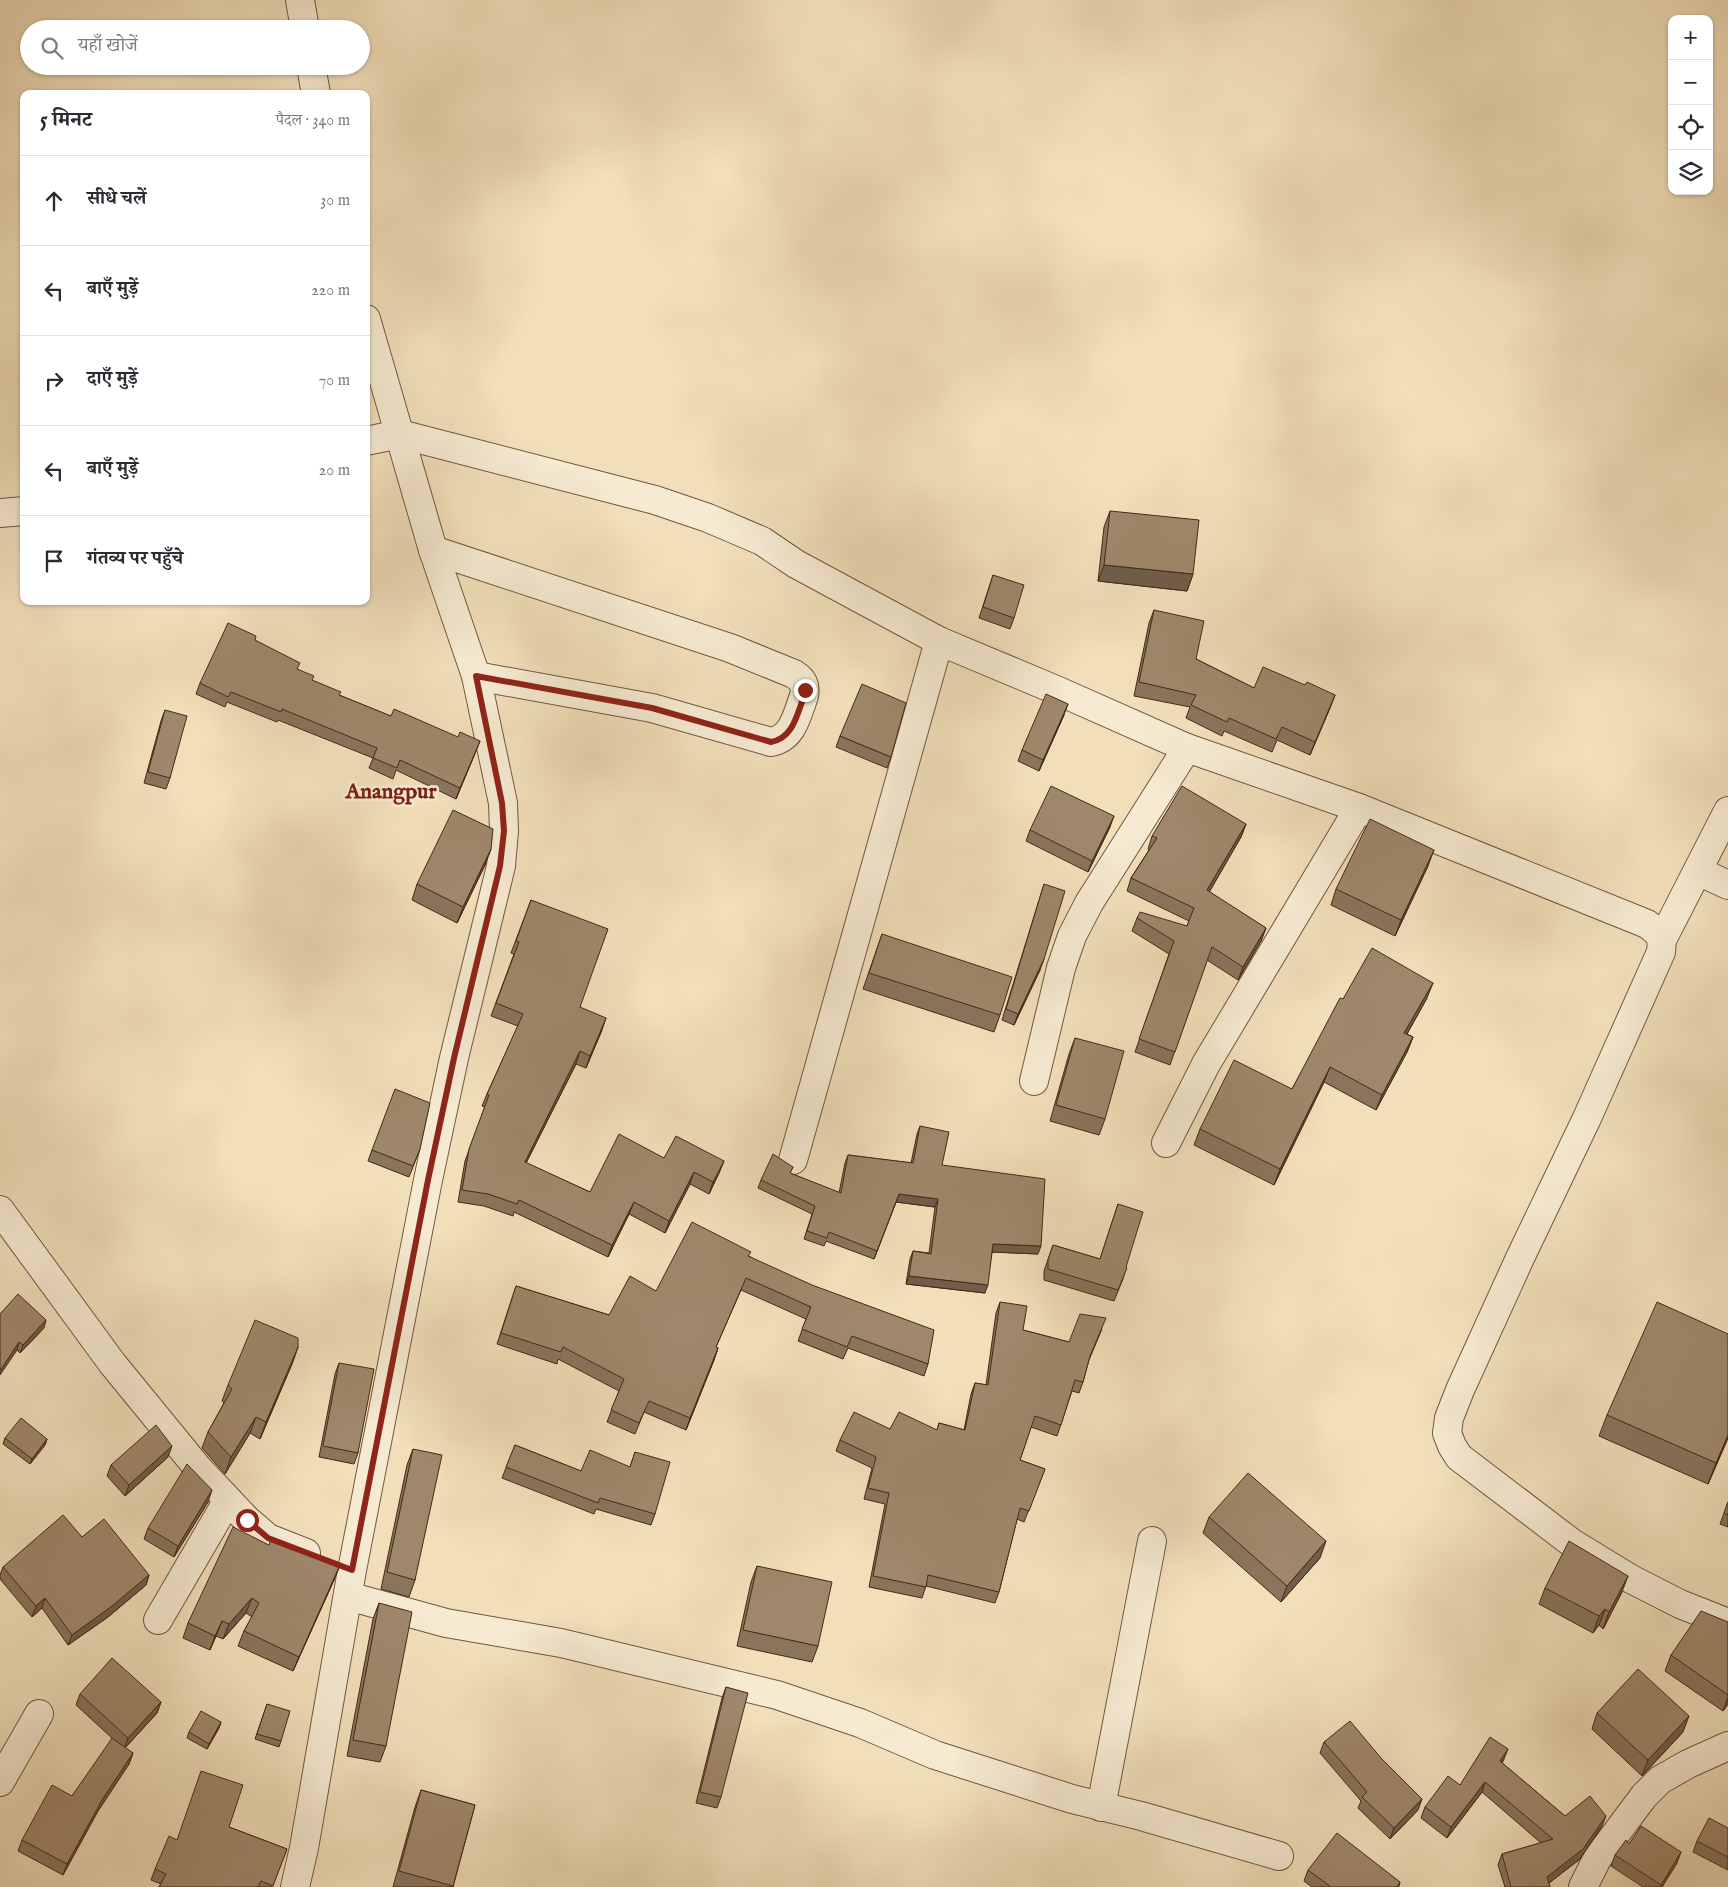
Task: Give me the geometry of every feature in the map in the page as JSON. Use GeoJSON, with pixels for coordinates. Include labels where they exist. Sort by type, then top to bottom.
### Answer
{"type":"FeatureCollection","features":[{"type":"Feature","properties":{"kind":"street"},"geometry":{"type":"LineString","coordinates":[[300,0],[303,20]]}},
{"type":"Feature","properties":{"kind":"street"},"geometry":{"type":"LineString","coordinates":[[313,75],[315,90]]}},
{"type":"Feature","properties":{"kind":"street"},"geometry":{"type":"LineString","coordinates":[[295,1887],[304,1848],[350,1583],[428,1180],[452,1067],[500,866],[504,831],[502,803],[476,676],[433,550],[370,333]]}},
{"type":"Feature","properties":{"kind":"street"},"geometry":{"type":"LineString","coordinates":[[370,441],[400,434],[655,500],[708,518],[762,541],[796,564],[938,641],[1056,690],[1187,748],[1359,808],[1647,924],[1657,931],[1662,940]]}},
{"type":"Feature","properties":{"kind":"street"},"geometry":{"type":"LineString","coordinates":[[0,512],[20,511]]}},
{"type":"Feature","properties":{"kind":"street"},"geometry":{"type":"LineString","coordinates":[[433,550],[730,648],[794,674],[800,679],[805,690],[788,734],[780,740],[771,742],[652,708],[476,676]]}},
{"type":"Feature","properties":{"kind":"street"},"geometry":{"type":"LineString","coordinates":[[793,1160],[938,641]]}},
{"type":"Feature","properties":{"kind":"street"},"geometry":{"type":"LineString","coordinates":[[1034,1082],[1061,968],[1072,936],[1088,903],[1187,748]]}},
{"type":"Feature","properties":{"kind":"street"},"geometry":{"type":"LineString","coordinates":[[1166,1143],[1206,1064],[1359,808]]}},
{"type":"Feature","properties":{"kind":"street"},"geometry":{"type":"LineString","coordinates":[[1728,811],[1662,940],[1661,952],[1587,1118],[1460,1390],[1449,1418],[1447,1434],[1459,1457],[1572,1543],[1631,1579],[1728,1623]]}},
{"type":"Feature","properties":{"kind":"street"},"geometry":{"type":"LineString","coordinates":[[1698,871],[1728,885]]}},
{"type":"Feature","properties":{"kind":"street"},"geometry":{"type":"LineString","coordinates":[[0,1210],[112,1363],[197,1467],[247,1520],[268,1538],[350,1583],[446,1623],[562,1642],[777,1695],[860,1723],[935,1754],[1100,1806],[1279,1856]]}},
{"type":"Feature","properties":{"kind":"street"},"geometry":{"type":"LineString","coordinates":[[158,1620],[228,1500]]}},
{"type":"Feature","properties":{"kind":"street"},"geometry":{"type":"LineString","coordinates":[[1100,1806],[1152,1541]]}},
{"type":"Feature","properties":{"kind":"street"},"geometry":{"type":"LineString","coordinates":[[0,1782],[39,1714]]}},
{"type":"Feature","properties":{"kind":"street"},"geometry":{"type":"LineString","coordinates":[[1583,1887],[1597,1859],[1644,1796],[1660,1780],[1688,1764],[1728,1746]]}},
{"type":"Feature","properties":{"kind":"building"},"geometry":{"type":"Polygon","coordinates":[[[1110,511],[1199,520],[1193,574],[1104,565],[1110,511]]]}},
{"type":"Feature","properties":{"kind":"building"},"geometry":{"type":"Polygon","coordinates":[[[993,575],[1024,585],[1014,618],[983,607],[993,575]]]}},
{"type":"Feature","properties":{"kind":"building"},"geometry":{"type":"Polygon","coordinates":[[[1154,610],[1204,621],[1196,659],[1254,688],[1263,667],[1305,685],[1307,682],[1335,695],[1315,742],[1282,727],[1276,739],[1229,718],[1227,722],[1191,705],[1196,695],[1139,682],[1154,610]]]}},
{"type":"Feature","properties":{"kind":"building"},"geometry":{"type":"Polygon","coordinates":[[[228,623],[256,636],[255,640],[300,663],[297,669],[314,676],[312,680],[341,692],[339,695],[391,716],[394,709],[458,737],[460,732],[480,741],[460,788],[400,760],[397,768],[373,758],[377,748],[282,709],[281,712],[231,692],[228,697],[200,683],[228,623]]]}},
{"type":"Feature","properties":{"kind":"building"},"geometry":{"type":"Polygon","coordinates":[[[862,684],[906,703],[891,757],[840,736],[862,684]]]}},
{"type":"Feature","properties":{"kind":"building"},"geometry":{"type":"Polygon","coordinates":[[[1046,694],[1068,704],[1043,760],[1022,750],[1046,694]]]}},
{"type":"Feature","properties":{"kind":"building"},"geometry":{"type":"Polygon","coordinates":[[[165,710],[187,716],[170,778],[148,772],[165,710]]]}},
{"type":"Feature","properties":{"kind":"building"},"geometry":{"type":"Polygon","coordinates":[[[1051,786],[1114,816],[1092,861],[1030,830],[1051,786]]]}},
{"type":"Feature","properties":{"kind":"building"},"geometry":{"type":"Polygon","coordinates":[[[1182,786],[1246,824],[1207,890],[1266,928],[1243,967],[1212,947],[1175,1052],[1139,1039],[1174,941],[1137,918],[1140,912],[1187,926],[1194,908],[1131,878],[1157,838],[1152,836],[1182,786]]]}},
{"type":"Feature","properties":{"kind":"building"},"geometry":{"type":"Polygon","coordinates":[[[453,810],[493,829],[491,849],[463,907],[417,884],[453,810]]]}},
{"type":"Feature","properties":{"kind":"building"},"geometry":{"type":"Polygon","coordinates":[[[1370,819],[1434,850],[1401,920],[1336,889],[1370,819]]]}},
{"type":"Feature","properties":{"kind":"building"},"geometry":{"type":"Polygon","coordinates":[[[1044,884],[1065,891],[1044,959],[1018,1014],[1006,1009],[1044,884]]]}},
{"type":"Feature","properties":{"kind":"building"},"geometry":{"type":"Polygon","coordinates":[[[531,900],[608,929],[580,1007],[606,1018],[590,1056],[580,1051],[525,1162],[590,1192],[619,1134],[664,1158],[676,1136],[724,1161],[713,1182],[694,1172],[669,1221],[634,1202],[612,1245],[519,1200],[517,1204],[488,1194],[462,1190],[469,1149],[489,1095],[487,1094],[523,1014],[496,1003],[519,942],[516,941],[531,900]]]}},
{"type":"Feature","properties":{"kind":"building"},"geometry":{"type":"Polygon","coordinates":[[[882,934],[1012,977],[1000,1015],[869,973],[882,934]]]}},
{"type":"Feature","properties":{"kind":"building"},"geometry":{"type":"Polygon","coordinates":[[[1372,948],[1433,983],[1404,1033],[1413,1037],[1382,1095],[1330,1067],[1280,1169],[1200,1129],[1234,1060],[1292,1089],[1340,998],[1343,999],[1372,948]]]}},
{"type":"Feature","properties":{"kind":"building"},"geometry":{"type":"Polygon","coordinates":[[[1075,1038],[1124,1051],[1105,1119],[1056,1105],[1075,1038]]]}},
{"type":"Feature","properties":{"kind":"building"},"geometry":{"type":"Polygon","coordinates":[[[395,1089],[430,1103],[420,1149],[413,1166],[372,1150],[395,1089]]]}},
{"type":"Feature","properties":{"kind":"building"},"geometry":{"type":"Polygon","coordinates":[[[920,1126],[949,1132],[942,1165],[1045,1179],[1041,1246],[993,1244],[988,1285],[909,1276],[913,1251],[931,1254],[938,1199],[899,1194],[877,1251],[829,1232],[827,1238],[807,1231],[815,1206],[761,1180],[773,1154],[793,1167],[790,1173],[841,1193],[848,1155],[913,1163],[920,1126]]]}},
{"type":"Feature","properties":{"kind":"building"},"geometry":{"type":"Polygon","coordinates":[[[1118,1204],[1143,1212],[1127,1268],[1118,1290],[1048,1269],[1048,1260],[1053,1245],[1100,1259],[1118,1204]]]}},
{"type":"Feature","properties":{"kind":"building"},"geometry":{"type":"Polygon","coordinates":[[[692,1222],[751,1252],[748,1256],[812,1285],[934,1330],[928,1364],[852,1336],[847,1347],[802,1329],[811,1307],[746,1278],[716,1347],[718,1348],[690,1418],[649,1401],[639,1423],[611,1410],[624,1379],[563,1347],[561,1352],[501,1333],[516,1286],[609,1315],[630,1276],[656,1291],[692,1222]]]}},
{"type":"Feature","properties":{"kind":"building"},"geometry":{"type":"Polygon","coordinates":[[[18,1294],[46,1320],[23,1345],[19,1342],[0,1371],[0,1314],[18,1294]]]}},
{"type":"Feature","properties":{"kind":"building"},"geometry":{"type":"Polygon","coordinates":[[[1000,1302],[1027,1306],[1023,1330],[1069,1342],[1080,1314],[1106,1318],[1090,1356],[1083,1382],[1075,1380],[1061,1425],[1035,1416],[1020,1460],[1045,1469],[1029,1511],[1020,1508],[999,1592],[928,1575],[926,1587],[873,1576],[889,1493],[868,1488],[876,1457],[840,1440],[854,1412],[890,1429],[899,1412],[937,1430],[939,1423],[965,1430],[975,1383],[988,1385],[1000,1302]]]}},
{"type":"Feature","properties":{"kind":"building"},"geometry":{"type":"Polygon","coordinates":[[[1657,1302],[1728,1334],[1728,1435],[1716,1463],[1607,1415],[1657,1302]]]}},
{"type":"Feature","properties":{"kind":"building"},"geometry":{"type":"Polygon","coordinates":[[[255,1320],[298,1338],[298,1347],[266,1422],[256,1417],[231,1457],[208,1432],[232,1389],[228,1385],[255,1320]]]}},
{"type":"Feature","properties":{"kind":"building"},"geometry":{"type":"Polygon","coordinates":[[[339,1363],[374,1369],[358,1453],[323,1446],[339,1363]]]}},
{"type":"Feature","properties":{"kind":"building"},"geometry":{"type":"Polygon","coordinates":[[[21,1418],[47,1439],[32,1459],[5,1438],[21,1418]]]}},
{"type":"Feature","properties":{"kind":"building"},"geometry":{"type":"Polygon","coordinates":[[[156,1425],[172,1446],[129,1485],[111,1465],[156,1425]]]}},
{"type":"Feature","properties":{"kind":"building"},"geometry":{"type":"Polygon","coordinates":[[[515,1445],[581,1471],[590,1450],[630,1467],[635,1452],[670,1462],[655,1514],[600,1498],[598,1503],[506,1467],[515,1445]]]}},
{"type":"Feature","properties":{"kind":"building"},"geometry":{"type":"Polygon","coordinates":[[[413,1449],[442,1455],[415,1580],[387,1572],[413,1449]]]}},
{"type":"Feature","properties":{"kind":"building"},"geometry":{"type":"Polygon","coordinates":[[[187,1464],[212,1490],[178,1546],[148,1528],[187,1464]]]}},
{"type":"Feature","properties":{"kind":"building"},"geometry":{"type":"Polygon","coordinates":[[[1248,1473],[1326,1541],[1287,1586],[1209,1517],[1248,1473]]]}},
{"type":"Feature","properties":{"kind":"building"},"geometry":{"type":"Polygon","coordinates":[[[1728,1502],[1728,1515],[1724,1513],[1728,1502]]]}},
{"type":"Feature","properties":{"kind":"building"},"geometry":{"type":"Polygon","coordinates":[[[63,1515],[82,1537],[104,1519],[149,1575],[112,1606],[72,1635],[45,1598],[36,1606],[3,1567],[63,1515]]]}},
{"type":"Feature","properties":{"kind":"building"},"geometry":{"type":"Polygon","coordinates":[[[233,1527],[269,1545],[271,1539],[340,1565],[299,1657],[244,1631],[259,1603],[252,1598],[229,1624],[222,1621],[215,1636],[188,1623],[233,1527]]]}},
{"type":"Feature","properties":{"kind":"building"},"geometry":{"type":"Polygon","coordinates":[[[1569,1541],[1628,1576],[1609,1612],[1605,1609],[1599,1616],[1545,1588],[1569,1541]]]}},
{"type":"Feature","properties":{"kind":"building"},"geometry":{"type":"Polygon","coordinates":[[[757,1566],[832,1582],[818,1646],[743,1630],[757,1566]]]}},
{"type":"Feature","properties":{"kind":"building"},"geometry":{"type":"Polygon","coordinates":[[[379,1603],[412,1612],[386,1746],[353,1740],[379,1603]]]}},
{"type":"Feature","properties":{"kind":"building"},"geometry":{"type":"Polygon","coordinates":[[[1701,1611],[1728,1622],[1728,1695],[1671,1655],[1701,1611]]]}},
{"type":"Feature","properties":{"kind":"building"},"geometry":{"type":"Polygon","coordinates":[[[112,1658],[161,1702],[128,1738],[80,1694],[112,1658]]]}},
{"type":"Feature","properties":{"kind":"building"},"geometry":{"type":"Polygon","coordinates":[[[1638,1669],[1689,1716],[1648,1760],[1597,1713],[1638,1669]]]}},
{"type":"Feature","properties":{"kind":"building"},"geometry":{"type":"Polygon","coordinates":[[[726,1687],[748,1693],[721,1797],[700,1792],[726,1687]]]}},
{"type":"Feature","properties":{"kind":"building"},"geometry":{"type":"Polygon","coordinates":[[[267,1704],[290,1711],[281,1741],[257,1734],[267,1704]]]}},
{"type":"Feature","properties":{"kind":"building"},"geometry":{"type":"Polygon","coordinates":[[[201,1711],[221,1722],[209,1744],[189,1732],[201,1711]]]}},
{"type":"Feature","properties":{"kind":"building"},"geometry":{"type":"Polygon","coordinates":[[[1350,1721],[1381,1758],[1422,1799],[1394,1828],[1362,1797],[1367,1792],[1324,1742],[1350,1721]]]}},
{"type":"Feature","properties":{"kind":"building"},"geometry":{"type":"Polygon","coordinates":[[[1490,1737],[1508,1749],[1500,1761],[1565,1816],[1590,1796],[1606,1816],[1583,1849],[1547,1877],[1550,1887],[1511,1887],[1502,1854],[1553,1839],[1485,1782],[1451,1827],[1425,1807],[1448,1776],[1460,1785],[1490,1737]]]}},
{"type":"Feature","properties":{"kind":"building"},"geometry":{"type":"Polygon","coordinates":[[[112,1738],[133,1753],[102,1800],[67,1864],[22,1840],[52,1785],[72,1796],[112,1738]]]}},
{"type":"Feature","properties":{"kind":"building"},"geometry":{"type":"Polygon","coordinates":[[[201,1771],[243,1785],[229,1827],[287,1849],[273,1886],[261,1881],[258,1887],[159,1887],[166,1874],[155,1869],[169,1836],[177,1840],[201,1771]]]}},
{"type":"Feature","properties":{"kind":"building"},"geometry":{"type":"Polygon","coordinates":[[[421,1790],[475,1805],[453,1886],[399,1871],[421,1790]]]}},
{"type":"Feature","properties":{"kind":"building"},"geometry":{"type":"Polygon","coordinates":[[[1709,1818],[1728,1828],[1728,1857],[1697,1841],[1709,1818]]]}},
{"type":"Feature","properties":{"kind":"building"},"geometry":{"type":"Polygon","coordinates":[[[1641,1826],[1681,1852],[1661,1885],[1615,1855],[1626,1840],[1629,1844],[1641,1826]]]}},
{"type":"Feature","properties":{"kind":"building"},"geometry":{"type":"Polygon","coordinates":[[[1337,1833],[1400,1882],[1397,1887],[1331,1887],[1308,1870],[1337,1833]]]}},
{"type":"Feature","properties":{"kind":"district","name":"Anangpur"},"geometry":{"type":"Point","coordinates":[391,792]}},
{"type":"Feature","properties":{"kind":"route"},"geometry":{"type":"LineString","coordinates":[[247,1520],[268,1538],[352,1570],[428,1180],[454,1058],[500,866],[504,831],[502,803],[476,676],[652,708],[771,742],[780,740],[788,734],[805,690]]}}]}
